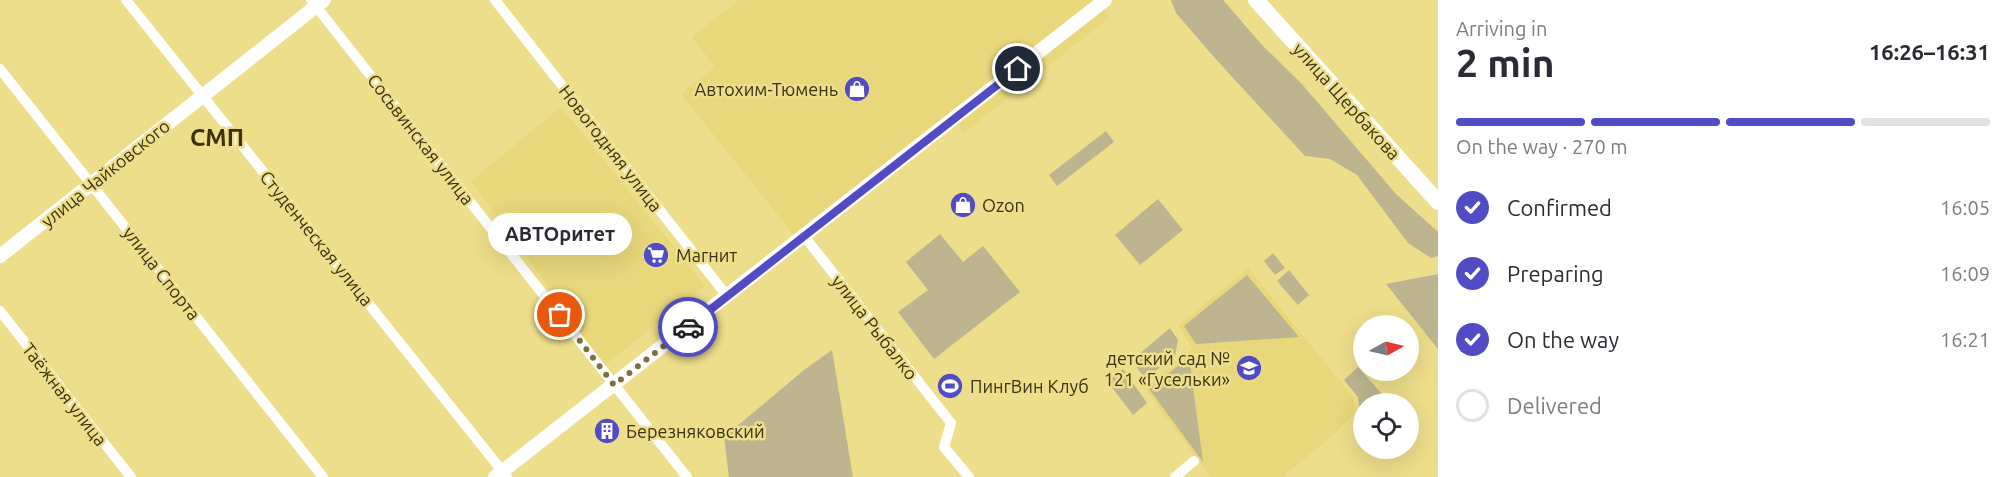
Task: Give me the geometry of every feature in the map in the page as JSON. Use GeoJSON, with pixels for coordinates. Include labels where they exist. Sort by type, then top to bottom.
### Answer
{"type":"FeatureCollection","features":[{"type":"Feature","properties":{"kind":"main road","name":"улица Щербакова"},"geometry":{"type":"LineString","coordinates":[[1264,3],[1438,202]]}},
{"type":"Feature","properties":{"kind":"street","name":"Студенческая улица"},"geometry":{"type":"LineString","coordinates":[[126,0],[502,475]]}},
{"type":"Feature","properties":{"kind":"street","name":"Новогодняя улица"},"geometry":{"type":"LineString","coordinates":[[495,0],[727,296]]}},
{"type":"Feature","properties":{"kind":"street"},"geometry":{"type":"LineString","coordinates":[[502,475],[1105,0]]}},
{"type":"Feature","properties":{"kind":"street","name":"улица Чайковского"},"geometry":{"type":"LineString","coordinates":[[0,256],[317,2]]}},
{"type":"Feature","properties":{"kind":"street","name":"Сосьвинская улица"},"geometry":{"type":"LineString","coordinates":[[317,2],[687,477]]}},
{"type":"Feature","properties":{"kind":"street","name":"улица Спорта"},"geometry":{"type":"LineString","coordinates":[[0,69],[323,477]]}},
{"type":"Feature","properties":{"kind":"street","name":"улица Рыбалко"},"geometry":{"type":"LineString","coordinates":[[804,236],[951,423],[944,447],[969,477]]}},
{"type":"Feature","properties":{"kind":"street","name":"Таёжная улица"},"geometry":{"type":"LineString","coordinates":[[0,310],[131,477]]}},
{"type":"Feature","properties":{"kind":"street"},"geometry":{"type":"LineString","coordinates":[[1174,477],[1194,461]]}},
{"type":"Feature","properties":{"kind":"shaded area"},"geometry":{"type":"Polygon","coordinates":[[[739,0],[1096,0],[1110,17],[964,133],[957,125],[802,245],[681,94],[715,67],[692,37],[739,0]]]}},
{"type":"Feature","properties":{"kind":"shaded area"},"geometry":{"type":"Polygon","coordinates":[[[1171,0],[1223,0],[1262,45],[1301,83],[1396,194],[1438,232],[1438,256],[1431,258],[1408,243],[1357,175],[1330,159],[1305,156],[1176,13],[1171,0]]]}},
{"type":"Feature","properties":{"kind":"shaded area"},"geometry":{"type":"Polygon","coordinates":[[[561,107],[705,286],[605,365],[471,181],[561,107]]]}},
{"type":"Feature","properties":{"kind":"shaded area"},"geometry":{"type":"Polygon","coordinates":[[[1106,131],[1114,142],[1057,186],[1049,175],[1106,131]]]}},
{"type":"Feature","properties":{"kind":"shaded area"},"geometry":{"type":"Polygon","coordinates":[[[1158,199],[1183,230],[1140,265],[1115,235],[1158,199]]]}},
{"type":"Feature","properties":{"kind":"shaded area"},"geometry":{"type":"Polygon","coordinates":[[[940,234],[963,262],[983,246],[1020,292],[934,359],[898,312],[928,290],[906,262],[940,234]]]}},
{"type":"Feature","properties":{"kind":"shaded area"},"geometry":{"type":"Polygon","coordinates":[[[1273,253],[1285,268],[1275,275],[1264,261],[1273,253]]]}},
{"type":"Feature","properties":{"kind":"shaded area","name":"детский сад № 121 «Гусельки»"},"geometry":{"type":"Polygon","coordinates":[[[1248,268],[1353,397],[1353,415],[1323,444],[1282,477],[1211,477],[1144,388],[1193,348],[1178,326],[1248,268]]]}},
{"type":"Feature","properties":{"kind":"shaded area"},"geometry":{"type":"Polygon","coordinates":[[[1289,270],[1309,295],[1298,305],[1277,281],[1289,270]]]}},
{"type":"Feature","properties":{"kind":"shaded area"},"geometry":{"type":"Polygon","coordinates":[[[1438,274],[1438,349],[1419,325],[1419,315],[1411,315],[1386,284],[1438,274]]]}},
{"type":"Feature","properties":{"kind":"shaded area"},"geometry":{"type":"Polygon","coordinates":[[[1247,275],[1299,337],[1196,344],[1184,326],[1247,275]]]}},
{"type":"Feature","properties":{"kind":"shaded area"},"geometry":{"type":"Polygon","coordinates":[[[1170,328],[1178,340],[1175,356],[1145,379],[1132,360],[1170,328]]]}},
{"type":"Feature","properties":{"kind":"shaded area"},"geometry":{"type":"Polygon","coordinates":[[[832,350],[853,477],[729,477],[724,437],[804,370],[832,350]]]}},
{"type":"Feature","properties":{"kind":"shaded area"},"geometry":{"type":"Polygon","coordinates":[[[1189,357],[1203,462],[1149,389],[1189,357]]]}},
{"type":"Feature","properties":{"kind":"shaded area"},"geometry":{"type":"Polygon","coordinates":[[[1123,369],[1147,403],[1133,415],[1107,381],[1123,369]]]}},
{"type":"Feature","properties":{"kind":"shaded area"},"geometry":{"type":"Polygon","coordinates":[[[1353,372],[1353,381],[1370,381],[1381,393],[1355,393],[1344,380],[1353,372]]]}},
{"type":"Feature","properties":{"kind":"way so far"},"geometry":{"type":"LineString","coordinates":[[560,315],[614,385],[688,327]]}},
{"type":"Feature","properties":{"kind":"place","name":"Автохим-Тюмень"},"geometry":{"type":"Point","coordinates":[857,89]}},
{"type":"Feature","properties":{"kind":"place","name":"Ozon"},"geometry":{"type":"Point","coordinates":[963,205]}},
{"type":"Feature","properties":{"kind":"place","name":"Магнит"},"geometry":{"type":"Point","coordinates":[656,255]}},
{"type":"Feature","properties":{"kind":"place","name":"АВТОритет"},"geometry":{"type":"Point","coordinates":[560,315]}},
{"type":"Feature","properties":{"kind":"place","name":"детский сад № 121 «Гусельки»"},"geometry":{"type":"Point","coordinates":[1249,368]}},
{"type":"Feature","properties":{"kind":"place","name":"ПингВин Клуб"},"geometry":{"type":"Point","coordinates":[950,386]}},
{"type":"Feature","properties":{"kind":"place","name":"Березняковский"},"geometry":{"type":"Point","coordinates":[607,431]}},
{"type":"Feature","properties":{"kind":"district","name":"СМП"},"geometry":{"type":"Point","coordinates":[217,137]}},
{"type":"Feature","properties":{"kind":"route"},"geometry":{"type":"LineString","coordinates":[[688,327],[1018,69]]}}]}
